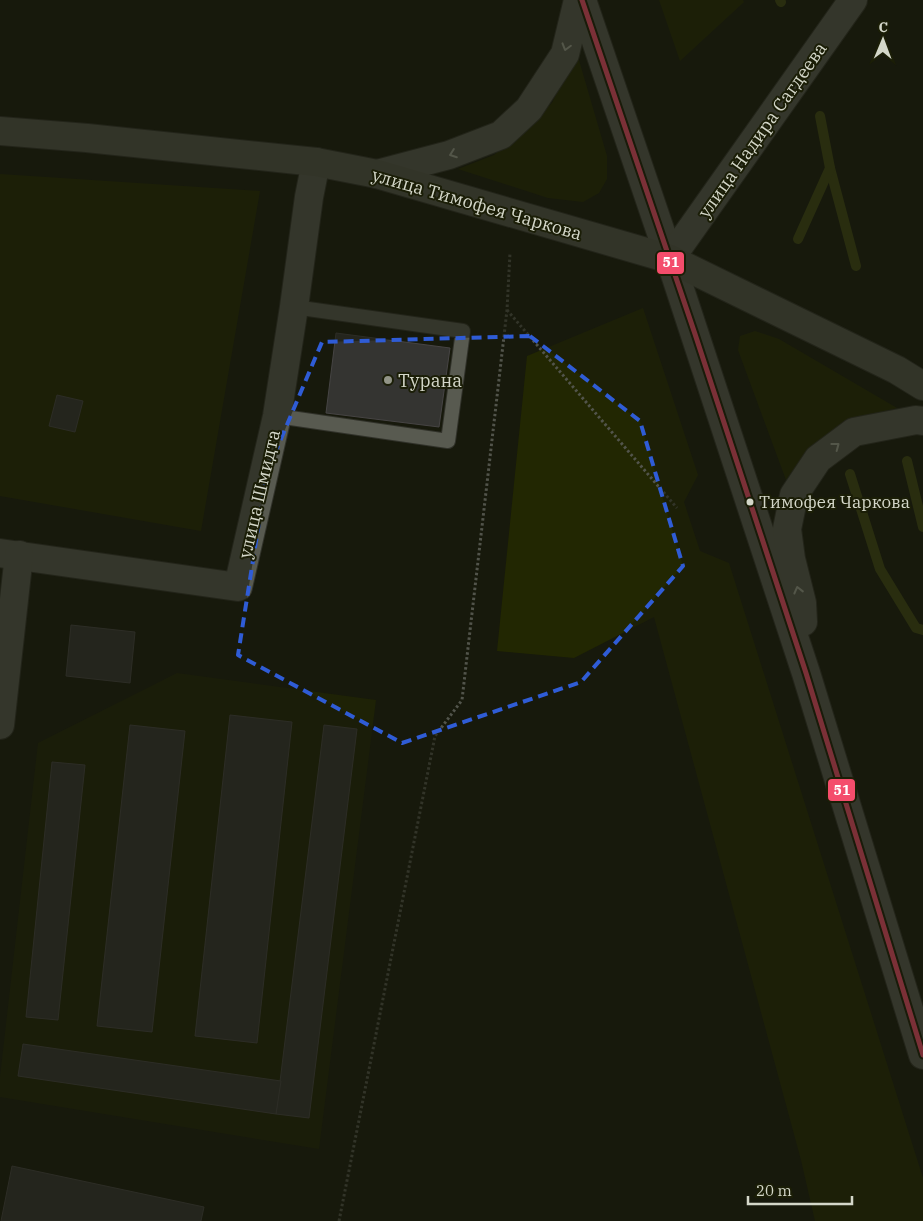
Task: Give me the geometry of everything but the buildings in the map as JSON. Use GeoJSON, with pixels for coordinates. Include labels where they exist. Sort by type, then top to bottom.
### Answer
{"type":"FeatureCollection","features":[{"type":"Feature","properties":{"kind":"main road","name":"улица Тимофея Чаркова"},"geometry":{"type":"LineString","coordinates":[[0,131],[87,138],[316,162],[377,174],[670,259],[898,370],[923,386]]}},
{"type":"Feature","properties":{"kind":"street"},"geometry":{"type":"LineString","coordinates":[[377,174],[449,156],[501,135],[529,109],[565,54],[580,0]]}},
{"type":"Feature","properties":{"kind":"street"},"geometry":{"type":"LineString","coordinates":[[580,0],[670,259],[806,673],[923,1055]]}},
{"type":"Feature","properties":{"kind":"street","name":"улица Надира Сагдеева"},"geometry":{"type":"LineString","coordinates":[[670,259],[853,0]]}},
{"type":"Feature","properties":{"kind":"street","name":"улица Шмидта"},"geometry":{"type":"LineString","coordinates":[[9,554],[238,587],[277,416],[294,307],[308,197],[316,162]]}},
{"type":"Feature","properties":{"kind":"street"},"geometry":{"type":"LineString","coordinates":[[806,673],[802,604],[791,559],[787,529],[794,495],[818,459],[854,432],[916,420],[923,421]]}},
{"type":"Feature","properties":{"kind":"street"},"geometry":{"type":"LineString","coordinates":[[0,725],[9,554]]}},
{"type":"Feature","properties":{"kind":"lane"},"geometry":{"type":"LineString","coordinates":[[277,416],[448,441],[463,331],[294,307]]}},
{"type":"Feature","properties":{"kind":"path"},"geometry":{"type":"LineString","coordinates":[[339,1221],[435,736],[462,700],[507,310],[510,253]]}},
{"type":"Feature","properties":{"kind":"path"},"geometry":{"type":"LineString","coordinates":[[507,310],[677,508]]}},
{"type":"Feature","properties":{"kind":"highlighted area"},"geometry":{"type":"Polygon","coordinates":[[[530,336],[640,421],[683,566],[581,682],[402,743],[238,655],[267,472],[322,342],[530,336]]]}},
{"type":"Feature","properties":{"kind":"shaded area"},"geometry":{"type":"Polygon","coordinates":[[[659,0],[743,0],[744,2],[680,61],[659,0]]]}},
{"type":"Feature","properties":{"kind":"shaded area"},"geometry":{"type":"Polygon","coordinates":[[[576,50],[607,156],[607,179],[599,193],[583,202],[548,198],[458,169],[494,155],[552,103],[576,50]]]}},
{"type":"Feature","properties":{"kind":"shaded area"},"geometry":{"type":"Polygon","coordinates":[[[0,174],[260,191],[201,531],[0,496],[0,174]]]}},
{"type":"Feature","properties":{"kind":"shaded area"},"geometry":{"type":"Polygon","coordinates":[[[643,308],[698,475],[684,502],[700,551],[729,563],[923,1178],[923,1221],[815,1221],[801,1160],[654,617],[574,658],[497,651],[527,356],[643,308]]]}},
{"type":"Feature","properties":{"kind":"shaded area"},"geometry":{"type":"Polygon","coordinates":[[[755,331],[779,339],[897,408],[843,422],[807,452],[786,480],[738,350],[740,336],[755,331]]]}},
{"type":"Feature","properties":{"kind":"shaded area"},"geometry":{"type":"Polygon","coordinates":[[[177,673],[376,700],[319,1149],[0,1097],[0,1077],[38,743],[177,673]]]}},
{"type":"Feature","properties":{"kind":"waterway"},"geometry":{"type":"LineString","coordinates":[[798,239],[830,168],[820,116]]}},
{"type":"Feature","properties":{"kind":"waterway"},"geometry":{"type":"LineString","coordinates":[[830,168],[856,266]]}},
{"type":"Feature","properties":{"kind":"waterway"},"geometry":{"type":"LineString","coordinates":[[907,461],[923,527]]}},
{"type":"Feature","properties":{"kind":"waterway"},"geometry":{"type":"LineString","coordinates":[[850,474],[880,569],[916,628],[923,630]]}},
{"type":"Feature","properties":{"kind":"transit line","name":"51"},"geometry":{"type":"LineString","coordinates":[[582,0],[695,334],[806,673],[923,1055]]}},
{"type":"Feature","properties":{"kind":"place","name":"Турана"},"geometry":{"type":"Point","coordinates":[388,380]}},
{"type":"Feature","properties":{"kind":"place","name":"Тимофея Чаркова"},"geometry":{"type":"Point","coordinates":[750,502]}}]}
